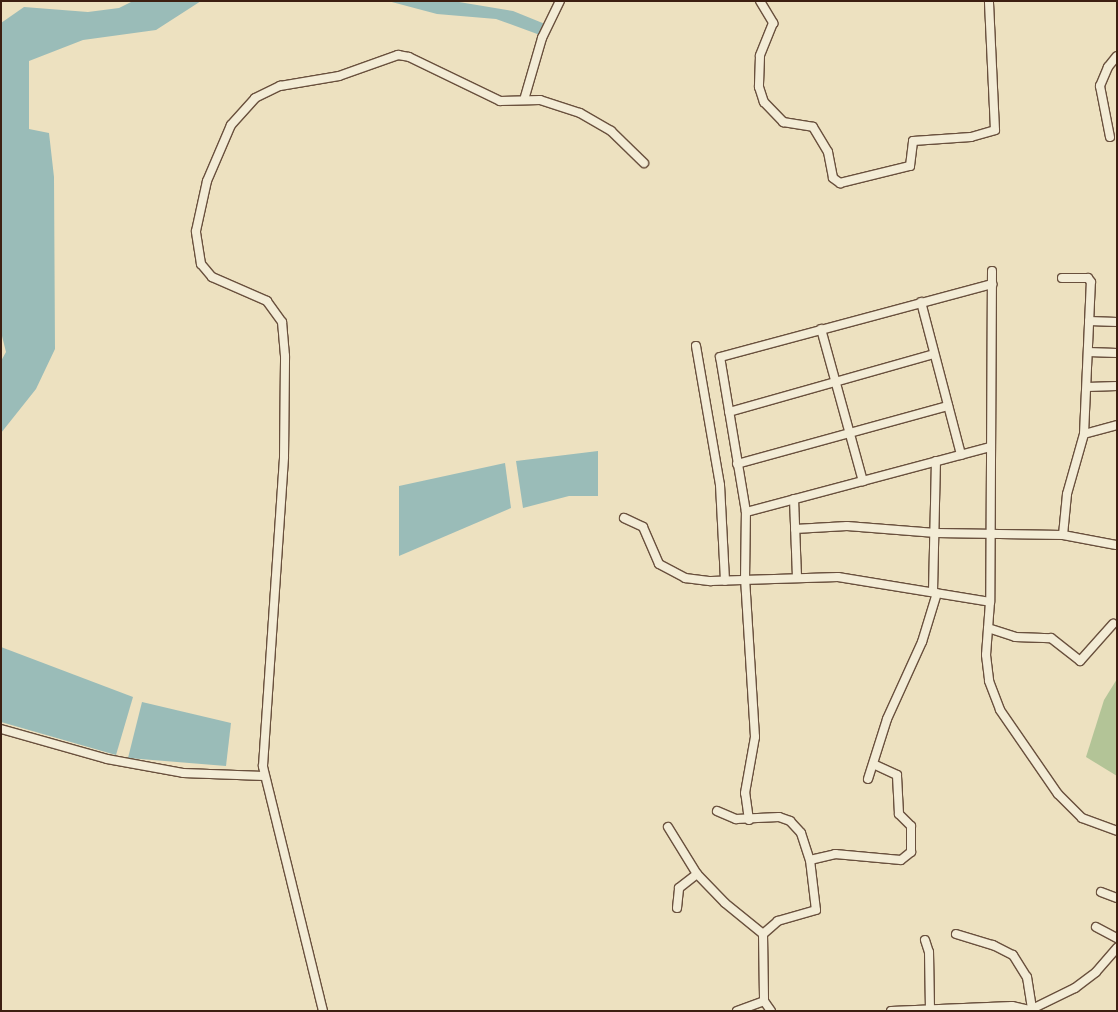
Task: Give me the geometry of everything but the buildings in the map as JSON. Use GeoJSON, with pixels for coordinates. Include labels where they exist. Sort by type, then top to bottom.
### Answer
{"type":"FeatureCollection","features":[{"type":"Feature","properties":{"kind":"street"},"geometry":{"type":"LineString","coordinates":[[524,100],[542,38],[551,15],[560,1]]}},
{"type":"Feature","properties":{"kind":"street"},"geometry":{"type":"LineString","coordinates":[[760,1],[772,23],[760,56],[759,86],[764,102],[781,121],[813,127],[828,152],[833,178],[840,184],[910,166],[913,141],[971,137],[995,130],[989,1]]}},
{"type":"Feature","properties":{"kind":"street"},"geometry":{"type":"LineString","coordinates":[[1110,137],[1100,86],[1108,67],[1117,56]]}},
{"type":"Feature","properties":{"kind":"street"},"geometry":{"type":"LineString","coordinates":[[323,1011],[264,776],[262,747],[284,457],[285,356],[282,322],[274,308],[212,276],[197,254],[196,231],[200,209],[216,158],[244,108],[267,90],[339,76],[386,57],[409,57],[500,100],[553,103],[593,119],[621,140],[644,163]]}},
{"type":"Feature","properties":{"kind":"street"},"geometry":{"type":"LineString","coordinates":[[992,271],[989,681],[1000,710],[1045,777],[1068,806],[1088,821],[1117,831]]}},
{"type":"Feature","properties":{"kind":"street"},"geometry":{"type":"LineString","coordinates":[[1062,278],[1091,279],[1084,434],[1067,494],[1063,536]]}},
{"type":"Feature","properties":{"kind":"street"},"geometry":{"type":"LineString","coordinates":[[749,820],[745,793],[755,731],[744,580],[746,512],[720,357],[992,284]]}},
{"type":"Feature","properties":{"kind":"street"},"geometry":{"type":"LineString","coordinates":[[921,302],[961,454]]}},
{"type":"Feature","properties":{"kind":"street"},"geometry":{"type":"LineString","coordinates":[[1089,321],[1117,322]]}},
{"type":"Feature","properties":{"kind":"street"},"geometry":{"type":"LineString","coordinates":[[821,329],[834,382],[863,481]]}},
{"type":"Feature","properties":{"kind":"street"},"geometry":{"type":"LineString","coordinates":[[696,346],[720,485],[725,581]]}},
{"type":"Feature","properties":{"kind":"street"},"geometry":{"type":"LineString","coordinates":[[1088,352],[1117,353]]}},
{"type":"Feature","properties":{"kind":"street"},"geometry":{"type":"LineString","coordinates":[[728,412],[934,354]]}},
{"type":"Feature","properties":{"kind":"street"},"geometry":{"type":"LineString","coordinates":[[1087,387],[1117,386]]}},
{"type":"Feature","properties":{"kind":"street"},"geometry":{"type":"LineString","coordinates":[[738,464],[948,406]]}},
{"type":"Feature","properties":{"kind":"street"},"geometry":{"type":"LineString","coordinates":[[1084,434],[1117,425]]}},
{"type":"Feature","properties":{"kind":"street"},"geometry":{"type":"LineString","coordinates":[[746,512],[991,447]]}},
{"type":"Feature","properties":{"kind":"street"},"geometry":{"type":"LineString","coordinates":[[868,779],[891,710],[922,642],[935,592],[936,461]]}},
{"type":"Feature","properties":{"kind":"street"},"geometry":{"type":"LineString","coordinates":[[794,499],[797,576]]}},
{"type":"Feature","properties":{"kind":"street"},"geometry":{"type":"LineString","coordinates":[[624,518],[643,527],[655,560],[674,574],[695,580],[725,581],[797,576],[853,578],[990,602]]}},
{"type":"Feature","properties":{"kind":"street"},"geometry":{"type":"LineString","coordinates":[[795,529],[847,526],[936,533],[1063,536],[1116,545]]}},
{"type":"Feature","properties":{"kind":"street"},"geometry":{"type":"LineString","coordinates":[[988,628],[1015,637],[1050,638],[1080,661],[1113,624]]}},
{"type":"Feature","properties":{"kind":"street"},"geometry":{"type":"LineString","coordinates":[[1,729],[98,756],[183,773],[264,776]]}},
{"type":"Feature","properties":{"kind":"street"},"geometry":{"type":"LineString","coordinates":[[810,860],[835,854],[902,860],[911,852],[911,826],[899,814],[897,775],[873,764]]}},
{"type":"Feature","properties":{"kind":"street"},"geometry":{"type":"LineString","coordinates":[[717,811],[731,818],[749,820],[779,817],[790,820],[801,833],[810,860],[816,910],[778,920],[763,934],[764,1001],[771,1011]]}},
{"type":"Feature","properties":{"kind":"street"},"geometry":{"type":"LineString","coordinates":[[668,827],[697,874],[725,903],[763,934]]}},
{"type":"Feature","properties":{"kind":"street"},"geometry":{"type":"LineString","coordinates":[[677,908],[679,888],[697,874]]}},
{"type":"Feature","properties":{"kind":"street"},"geometry":{"type":"LineString","coordinates":[[1102,892],[1117,898]]}},
{"type":"Feature","properties":{"kind":"street"},"geometry":{"type":"LineString","coordinates":[[1096,928],[1117,938]]}},
{"type":"Feature","properties":{"kind":"street"},"geometry":{"type":"LineString","coordinates":[[956,934],[993,945],[1013,956],[1027,977],[1033,1010]]}},
{"type":"Feature","properties":{"kind":"street"},"geometry":{"type":"LineString","coordinates":[[925,940],[930,952],[930,1009]]}},
{"type":"Feature","properties":{"kind":"street"},"geometry":{"type":"LineString","coordinates":[[891,1011],[1012,1006],[1033,1010],[1075,988],[1096,972],[1117,948]]}},
{"type":"Feature","properties":{"kind":"street"},"geometry":{"type":"LineString","coordinates":[[737,1011],[764,1001]]}},
{"type":"Feature","properties":{"kind":"green space"},"geometry":{"type":"Polygon","coordinates":[[[1117,679],[1117,776],[1086,757],[1104,700],[1117,679]]]}},
{"type":"Feature","properties":{"kind":"water"},"geometry":{"type":"Polygon","coordinates":[[[133,1],[201,1],[156,30],[83,40],[29,61],[29,129],[49,133],[54,177],[55,349],[36,389],[1,433],[1,361],[6,352],[1,332],[1,23],[24,7],[88,12],[119,8],[133,1]]]}},
{"type":"Feature","properties":{"kind":"water"},"geometry":{"type":"Polygon","coordinates":[[[388,1],[453,1],[513,11],[545,24],[540,35],[496,19],[437,14],[388,1]]]}},
{"type":"Feature","properties":{"kind":"water"},"geometry":{"type":"Polygon","coordinates":[[[598,451],[598,496],[569,496],[523,508],[516,461],[598,451]]]}},
{"type":"Feature","properties":{"kind":"water"},"geometry":{"type":"Polygon","coordinates":[[[505,463],[511,508],[399,556],[399,486],[505,463]]]}},
{"type":"Feature","properties":{"kind":"water"},"geometry":{"type":"Polygon","coordinates":[[[1,647],[133,697],[116,755],[1,722],[1,647]]]}},
{"type":"Feature","properties":{"kind":"water"},"geometry":{"type":"Polygon","coordinates":[[[142,702],[231,723],[226,766],[128,758],[142,702]]]}}]}
